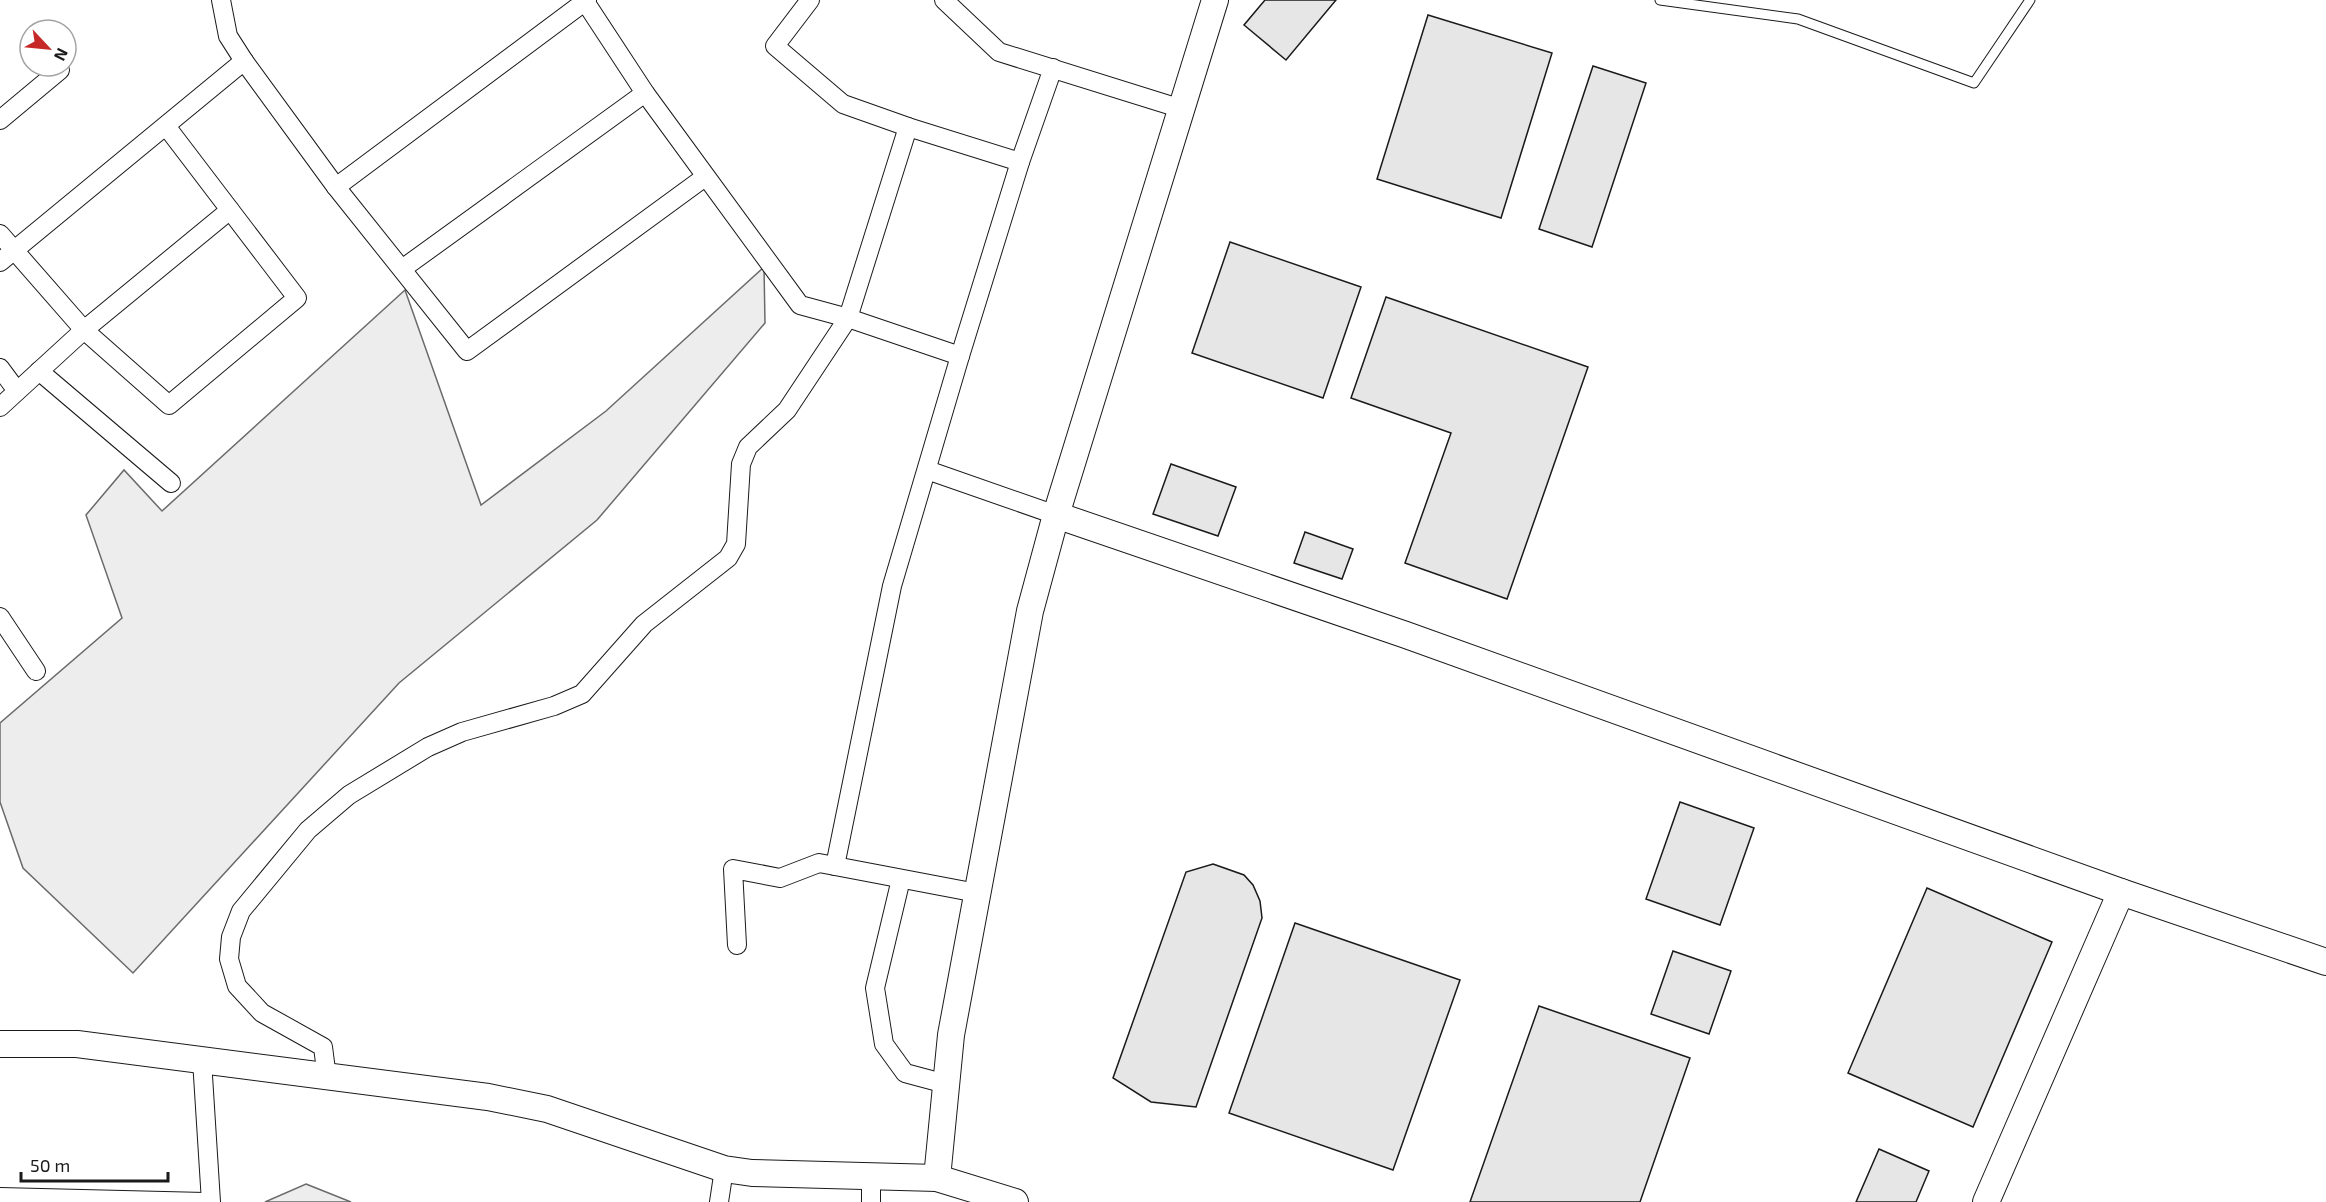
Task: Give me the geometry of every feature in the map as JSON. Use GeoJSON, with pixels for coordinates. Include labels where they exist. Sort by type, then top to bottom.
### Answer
{"type":"FeatureCollection","features":[{"type":"Feature","properties":{"kind":"street"},"geometry":{"type":"LineString","coordinates":[[221,0],[228,36],[244,61],[336,187],[467,351],[705,177]]}},
{"type":"Feature","properties":{"kind":"street"},"geometry":{"type":"LineString","coordinates":[[336,187],[586,0],[645,93],[800,305],[848,318],[960,356]]}},
{"type":"Feature","properties":{"kind":"street"},"geometry":{"type":"LineString","coordinates":[[810,0],[775,46],[843,104],[909,128],[1020,162]]}},
{"type":"Feature","properties":{"kind":"street"},"geometry":{"type":"LineString","coordinates":[[944,0],[999,52],[1182,109]]}},
{"type":"Feature","properties":{"kind":"street"},"geometry":{"type":"LineString","coordinates":[[937,1178],[951,1035],[1030,611],[1056,515],[1215,0]]}},
{"type":"Feature","properties":{"kind":"street"},"geometry":{"type":"LineString","coordinates":[[0,262],[244,61]]}},
{"type":"Feature","properties":{"kind":"street"},"geometry":{"type":"LineString","coordinates":[[835,866],[892,586],[1020,162],[1053,68]]}},
{"type":"Feature","properties":{"kind":"street"},"geometry":{"type":"LineString","coordinates":[[0,120],[50,78]]}},
{"type":"Feature","properties":{"kind":"street"},"geometry":{"type":"LineString","coordinates":[[402,269],[645,93]]}},
{"type":"Feature","properties":{"kind":"street"},"geometry":{"type":"LineString","coordinates":[[0,234],[84,330],[169,405],[297,298],[166,126]]}},
{"type":"Feature","properties":{"kind":"street"},"geometry":{"type":"LineString","coordinates":[[327,1078],[323,1047],[262,1013],[237,986],[229,959],[231,937],[241,911],[308,830],[349,795],[428,747],[462,732],[554,706],[582,694],[644,624],[728,558],[736,544],[741,464],[748,447],[787,410],[848,318],[909,128]]}},
{"type":"Feature","properties":{"kind":"street"},"geometry":{"type":"LineString","coordinates":[[0,407],[84,330],[230,210]]}},
{"type":"Feature","properties":{"kind":"street"},"geometry":{"type":"LineString","coordinates":[[0,368],[17,391]]}},
{"type":"Feature","properties":{"kind":"street"},"geometry":{"type":"LineString","coordinates":[[39,371],[171,483]]}},
{"type":"Feature","properties":{"kind":"street"},"geometry":{"type":"LineString","coordinates":[[927,470],[1406,635],[2121,892],[2326,962]]}},
{"type":"Feature","properties":{"kind":"street"},"geometry":{"type":"LineString","coordinates":[[0,617],[36,671]]}},
{"type":"Feature","properties":{"kind":"street"},"geometry":{"type":"LineString","coordinates":[[737,945],[734,868],[780,878],[819,863],[976,893]]}},
{"type":"Feature","properties":{"kind":"street"},"geometry":{"type":"LineString","coordinates":[[901,879],[875,988],[884,1044],[905,1073],[946,1084]]}},
{"type":"Feature","properties":{"kind":"street"},"geometry":{"type":"LineString","coordinates":[[1986,1202],[2121,892]]}},
{"type":"Feature","properties":{"kind":"street"},"geometry":{"type":"LineString","coordinates":[[0,1044],[77,1044],[488,1097],[547,1109],[724,1169],[752,1173],[937,1178],[1015,1202]]}},
{"type":"Feature","properties":{"kind":"street"},"geometry":{"type":"LineString","coordinates":[[202,1060],[211,1202]]}},
{"type":"Feature","properties":{"kind":"street"},"geometry":{"type":"LineString","coordinates":[[719,1202],[724,1169]]}},
{"type":"Feature","properties":{"kind":"street"},"geometry":{"type":"LineString","coordinates":[[871,1177],[871,1202]]}},
{"type":"Feature","properties":{"kind":"street"},"geometry":{"type":"LineString","coordinates":[[0,1197],[205,1202]]}},
{"type":"Feature","properties":{"kind":"lane"},"geometry":{"type":"LineString","coordinates":[[1660,0],[1798,19],[1974,83],[2030,0]]}},
{"type":"Feature","properties":{"kind":"shaded area"},"geometry":{"type":"Polygon","coordinates":[[[764,267],[765,323],[597,520],[399,683],[133,973],[23,868],[0,802],[0,723],[122,618],[86,515],[124,470],[162,511],[405,290],[481,505],[606,411],[764,267]]]}},
{"type":"Feature","properties":{"kind":"shaded area"},"geometry":{"type":"Polygon","coordinates":[[[306,1184],[351,1202],[265,1202],[306,1184]]]}},
{"type":"Feature","properties":{"kind":"building"},"geometry":{"type":"Polygon","coordinates":[[[1265,0],[1336,0],[1286,60],[1244,25],[1265,0]]]}},
{"type":"Feature","properties":{"kind":"building"},"geometry":{"type":"Polygon","coordinates":[[[1428,15],[1552,53],[1501,218],[1377,179],[1428,15]]]}},
{"type":"Feature","properties":{"kind":"building"},"geometry":{"type":"Polygon","coordinates":[[[1593,66],[1646,83],[1592,247],[1539,229],[1593,66]]]}},
{"type":"Feature","properties":{"kind":"building"},"geometry":{"type":"Polygon","coordinates":[[[1230,242],[1361,287],[1323,398],[1192,353],[1230,242]]]}},
{"type":"Feature","properties":{"kind":"building"},"geometry":{"type":"Polygon","coordinates":[[[1386,297],[1588,367],[1507,599],[1405,563],[1451,433],[1351,398],[1386,297]]]}},
{"type":"Feature","properties":{"kind":"building"},"geometry":{"type":"Polygon","coordinates":[[[1171,464],[1236,487],[1218,536],[1153,514],[1171,464]]]}},
{"type":"Feature","properties":{"kind":"building"},"geometry":{"type":"Polygon","coordinates":[[[1305,532],[1353,549],[1342,579],[1294,563],[1305,532]]]}},
{"type":"Feature","properties":{"kind":"building"},"geometry":{"type":"Polygon","coordinates":[[[1680,802],[1754,828],[1720,925],[1646,899],[1680,802]]]}},
{"type":"Feature","properties":{"kind":"building"},"geometry":{"type":"Polygon","coordinates":[[[1213,864],[1244,875],[1253,885],[1260,901],[1262,918],[1196,1107],[1151,1102],[1113,1078],[1186,872],[1213,864]]]}},
{"type":"Feature","properties":{"kind":"building"},"geometry":{"type":"Polygon","coordinates":[[[1927,888],[2052,942],[1973,1127],[1848,1073],[1927,888]]]}},
{"type":"Feature","properties":{"kind":"building"},"geometry":{"type":"Polygon","coordinates":[[[1295,923],[1460,980],[1393,1170],[1229,1113],[1295,923]]]}},
{"type":"Feature","properties":{"kind":"building"},"geometry":{"type":"Polygon","coordinates":[[[1673,951],[1731,971],[1709,1034],[1651,1014],[1673,951]]]}},
{"type":"Feature","properties":{"kind":"building"},"geometry":{"type":"Polygon","coordinates":[[[1539,1006],[1690,1058],[1640,1202],[1470,1202],[1539,1006]]]}},
{"type":"Feature","properties":{"kind":"building"},"geometry":{"type":"Polygon","coordinates":[[[1879,1149],[1929,1171],[1916,1202],[1856,1202],[1879,1149]]]}}]}
